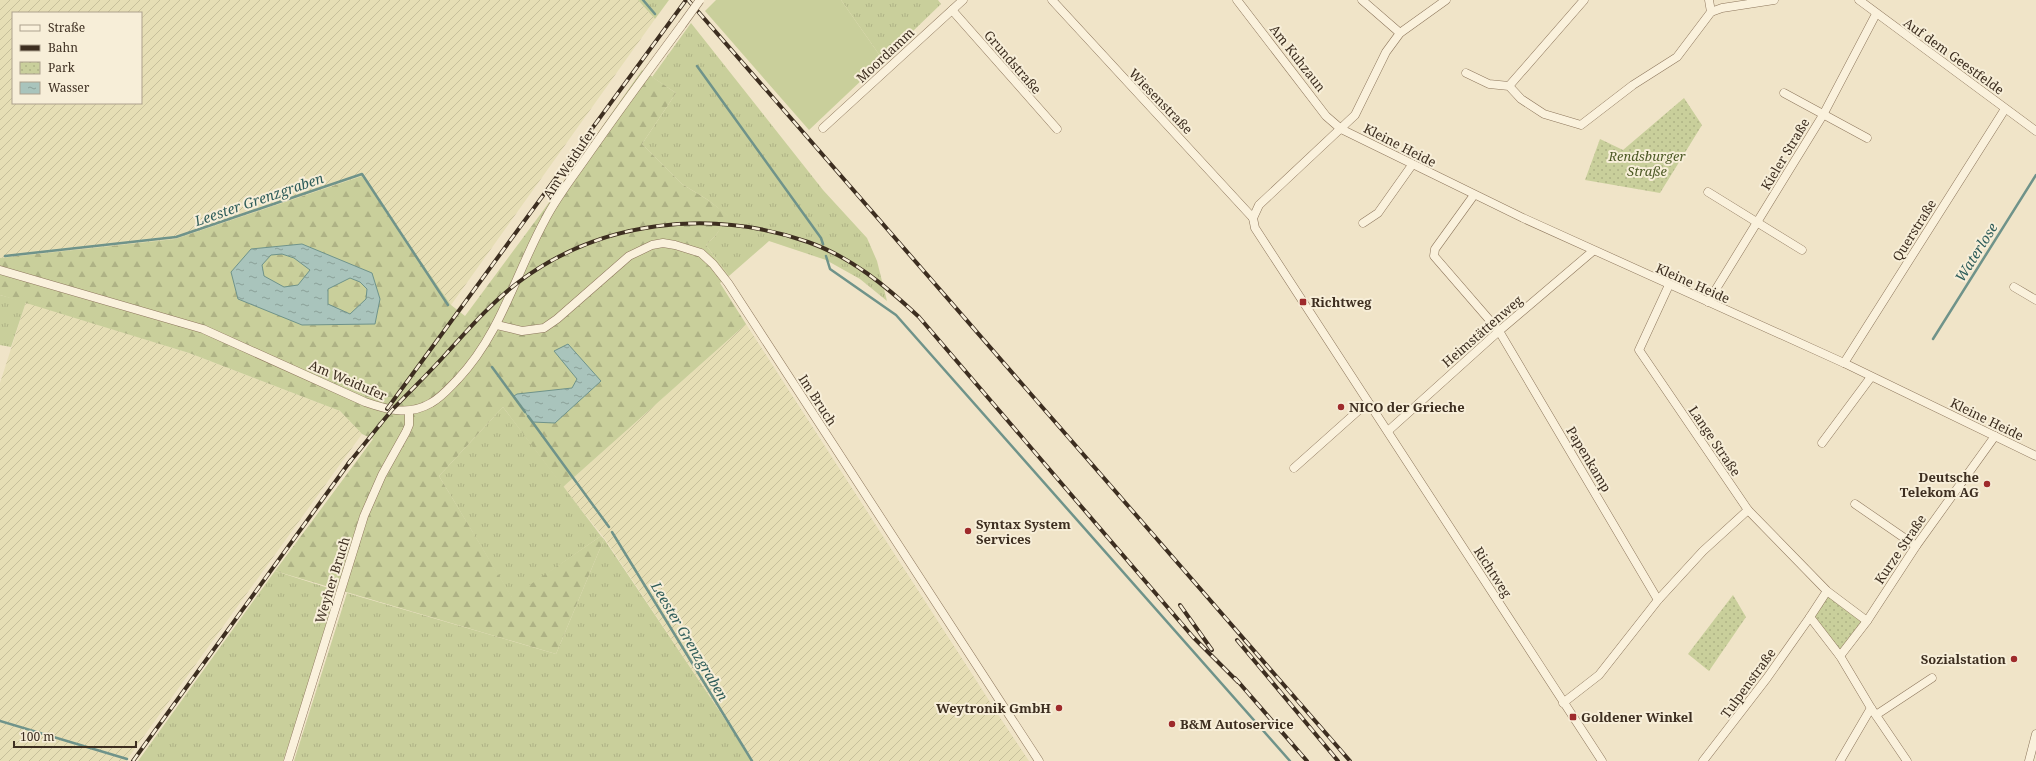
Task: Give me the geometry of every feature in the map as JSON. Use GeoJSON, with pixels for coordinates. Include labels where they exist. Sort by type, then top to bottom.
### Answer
{"type":"FeatureCollection","features":[{"type":"Feature","properties":{"kind":"street","name":"Am Weidufer"},"geometry":{"type":"LineString","coordinates":[[0,270],[203,329],[365,402],[387,410],[409,411],[432,403],[470,367],[497,325],[546,217],[613,120],[700,0]]}},
{"type":"Feature","properties":{"kind":"street","name":"Moordamm"},"geometry":{"type":"LineString","coordinates":[[823,128],[963,0]]}},
{"type":"Feature","properties":{"kind":"street","name":"Wiesenstraße"},"geometry":{"type":"LineString","coordinates":[[1052,0],[1253,218]]}},
{"type":"Feature","properties":{"kind":"street","name":"Am Kuhzaun"},"geometry":{"type":"LineString","coordinates":[[1237,0],[1326,116],[1341,129]]}},
{"type":"Feature","properties":{"kind":"street"},"geometry":{"type":"LineString","coordinates":[[1362,0],[1400,33]]}},
{"type":"Feature","properties":{"kind":"street"},"geometry":{"type":"LineString","coordinates":[[1253,218],[1259,205],[1355,115],[1386,52],[1400,33],[1446,0]]}},
{"type":"Feature","properties":{"kind":"street"},"geometry":{"type":"LineString","coordinates":[[1509,86],[1584,0]]}},
{"type":"Feature","properties":{"kind":"street"},"geometry":{"type":"LineString","coordinates":[[1709,0],[1711,12]]}},
{"type":"Feature","properties":{"kind":"street"},"geometry":{"type":"LineString","coordinates":[[1466,73],[1489,84],[1509,86],[1521,100],[1544,114],[1582,125],[1633,85],[1677,57],[1711,12],[1722,8],[1774,0]]}},
{"type":"Feature","properties":{"kind":"street","name":"Auf dem Geestfelde"},"geometry":{"type":"LineString","coordinates":[[1859,0],[2036,131]]}},
{"type":"Feature","properties":{"kind":"street","name":"Grundstraße"},"geometry":{"type":"LineString","coordinates":[[952,10],[1057,130]]}},
{"type":"Feature","properties":{"kind":"street","name":"Kieler Straße"},"geometry":{"type":"LineString","coordinates":[[1708,302],[1822,115],[1876,14]]}},
{"type":"Feature","properties":{"kind":"street"},"geometry":{"type":"LineString","coordinates":[[1784,93],[1822,115],[1867,138]]}},
{"type":"Feature","properties":{"kind":"street","name":"Querstraße"},"geometry":{"type":"LineString","coordinates":[[1844,363],[2005,109]]}},
{"type":"Feature","properties":{"kind":"street","name":"Kleine Heide"},"geometry":{"type":"LineString","coordinates":[[1341,129],[1412,165],[1593,251],[1844,363],[1870,377],[2036,456]]}},
{"type":"Feature","properties":{"kind":"street"},"geometry":{"type":"LineString","coordinates":[[1363,223],[1378,213],[1412,165]]}},
{"type":"Feature","properties":{"kind":"street"},"geometry":{"type":"LineString","coordinates":[[1708,192],[1802,250]]}},
{"type":"Feature","properties":{"kind":"street","name":"Papenkamp"},"geometry":{"type":"LineString","coordinates":[[1474,195],[1435,249],[1434,256],[1499,331],[1658,600]]}},
{"type":"Feature","properties":{"kind":"street","name":"Richtweg"},"geometry":{"type":"LineString","coordinates":[[1253,218],[1255,228],[1388,431],[1563,702],[1598,759]]}},
{"type":"Feature","properties":{"kind":"street","name":"Im Bruch"},"geometry":{"type":"LineString","coordinates":[[497,325],[522,331],[544,328],[557,319],[629,256],[652,245],[663,243],[702,253],[728,283],[1039,761]]}},
{"type":"Feature","properties":{"kind":"street","name":"Heimstättenweg"},"geometry":{"type":"LineString","coordinates":[[1388,431],[1499,331],[1593,251]]}},
{"type":"Feature","properties":{"kind":"street","name":"Lange Straße"},"geometry":{"type":"LineString","coordinates":[[1669,285],[1639,350],[1748,510],[1827,592],[1867,621]]}},
{"type":"Feature","properties":{"kind":"street"},"geometry":{"type":"LineString","coordinates":[[2014,287],[2036,300]]}},
{"type":"Feature","properties":{"kind":"street"},"geometry":{"type":"LineString","coordinates":[[1822,443],[1870,377]]}},
{"type":"Feature","properties":{"kind":"street"},"geometry":{"type":"LineString","coordinates":[[1294,468],[1368,402]]}},
{"type":"Feature","properties":{"kind":"street","name":"Weyher Bruch"},"geometry":{"type":"LineString","coordinates":[[288,761],[364,516],[382,475],[406,432],[409,425],[409,411]]}},
{"type":"Feature","properties":{"kind":"street","name":"Kurze Straße"},"geometry":{"type":"LineString","coordinates":[[1840,656],[1867,621],[1916,546],[1995,436]]}},
{"type":"Feature","properties":{"kind":"street"},"geometry":{"type":"LineString","coordinates":[[1855,504],[1916,546]]}},
{"type":"Feature","properties":{"kind":"street"},"geometry":{"type":"LineString","coordinates":[[1563,702],[1599,675],[1658,600],[1703,551],[1748,510]]}},
{"type":"Feature","properties":{"kind":"street"},"geometry":{"type":"LineString","coordinates":[[1827,592],[1810,617],[1840,656],[1873,711],[1907,761]]}},
{"type":"Feature","properties":{"kind":"street","name":"Tulpenstraße"},"geometry":{"type":"LineString","coordinates":[[1703,761],[1709,756],[1767,678],[1810,617]]}},
{"type":"Feature","properties":{"kind":"street"},"geometry":{"type":"LineString","coordinates":[[1840,761],[1873,711],[1932,678]]}},
{"type":"Feature","properties":{"kind":"street"},"geometry":{"type":"LineString","coordinates":[[2029,761],[2036,734]]}},
{"type":"Feature","properties":{"kind":"shaded area"},"geometry":{"type":"Polygon","coordinates":[[[0,0],[638,0],[655,19],[451,305],[362,176],[175,239],[0,258],[0,0]]]}},
{"type":"Feature","properties":{"kind":"shaded area"},"geometry":{"type":"Polygon","coordinates":[[[26,302],[189,353],[340,411],[362,434],[126,761],[0,761],[0,383],[26,302]]]}},
{"type":"Feature","properties":{"kind":"shaded area"},"geometry":{"type":"Polygon","coordinates":[[[746,324],[1029,761],[753,761],[605,539],[563,487],[746,324]]]}},
{"type":"Feature","properties":{"kind":"green space"},"geometry":{"type":"Polygon","coordinates":[[[638,0],[669,0],[655,19],[638,0]]]}},
{"type":"Feature","properties":{"kind":"green space"},"geometry":{"type":"Polygon","coordinates":[[[716,0],[841,0],[883,60],[809,130],[705,11],[716,0]]]}},
{"type":"Feature","properties":{"kind":"green space"},"geometry":{"type":"Polygon","coordinates":[[[841,0],[938,0],[941,4],[883,60],[841,0]]]}},
{"type":"Feature","properties":{"kind":"green space"},"geometry":{"type":"Polygon","coordinates":[[[691,23],[823,190],[867,238],[877,261],[887,301],[860,279],[826,260],[769,241],[729,276],[706,245],[716,235],[728,216],[708,200],[682,184],[642,144],[676,93],[652,77],[691,23]]]}},
{"type":"Feature","properties":{"kind":"green space"},"geometry":{"type":"Polygon","coordinates":[[[642,70],[676,93],[642,144],[682,184],[708,200],[729,216],[716,235],[706,245],[729,276],[720,283],[746,324],[563,487],[503,407],[439,476],[512,597],[601,536],[604,539],[556,654],[275,571],[373,439],[362,434],[340,411],[189,353],[0,295],[0,258],[175,239],[362,176],[451,305],[465,316],[545,208],[642,70]]]}},
{"type":"Feature","properties":{"kind":"green space","name":"Rendsburger Straße"},"geometry":{"type":"Polygon","coordinates":[[[1684,98],[1702,125],[1660,193],[1585,180],[1600,139],[1623,150],[1684,98]]]}},
{"type":"Feature","properties":{"kind":"green space"},"geometry":{"type":"Polygon","coordinates":[[[0,295],[26,302],[11,347],[0,345],[0,295]]]}},
{"type":"Feature","properties":{"kind":"green space"},"geometry":{"type":"Polygon","coordinates":[[[503,407],[601,536],[512,598],[439,476],[503,407]]]}},
{"type":"Feature","properties":{"kind":"green space"},"geometry":{"type":"Polygon","coordinates":[[[604,539],[753,761],[294,761],[347,593],[556,654],[604,539]]]}},
{"type":"Feature","properties":{"kind":"green space"},"geometry":{"type":"Polygon","coordinates":[[[275,571],[341,592],[283,761],[138,761],[275,571]]]}},
{"type":"Feature","properties":{"kind":"green space"},"geometry":{"type":"Polygon","coordinates":[[[1827,594],[1865,622],[1840,654],[1811,617],[1827,594]]]}},
{"type":"Feature","properties":{"kind":"green space"},"geometry":{"type":"Polygon","coordinates":[[[1733,595],[1746,617],[1709,671],[1688,654],[1733,595]]]}},
{"type":"Feature","properties":{"kind":"water"},"geometry":{"type":"Polygon","coordinates":[[[302,244],[372,273],[380,299],[375,324],[302,325],[238,299],[231,272],[251,249],[302,244]],[[282,254],[271,255],[262,265],[264,276],[284,287],[298,285],[310,270],[294,258],[282,254]],[[350,278],[328,289],[328,304],[350,314],[366,299],[367,289],[360,282],[350,278]]]}},
{"type":"Feature","properties":{"kind":"water"},"geometry":{"type":"Polygon","coordinates":[[[568,344],[601,381],[555,423],[532,422],[514,396],[517,394],[572,388],[577,379],[554,351],[568,344]]]}},
{"type":"Feature","properties":{"kind":"waterway"},"geometry":{"type":"LineString","coordinates":[[643,0],[655,14]]}},
{"type":"Feature","properties":{"kind":"waterway"},"geometry":{"type":"LineString","coordinates":[[697,66],[821,238],[823,244]]}},
{"type":"Feature","properties":{"kind":"waterway","name":"Leester Grenzgraben"},"geometry":{"type":"LineString","coordinates":[[5,256],[176,237],[362,174],[448,305]]}},
{"type":"Feature","properties":{"kind":"waterway","name":"Waterlose"},"geometry":{"type":"LineString","coordinates":[[1933,339],[2036,175]]}},
{"type":"Feature","properties":{"kind":"waterway"},"geometry":{"type":"LineString","coordinates":[[826,256],[830,269],[896,315],[1290,761]]}},
{"type":"Feature","properties":{"kind":"waterway","name":"Leester Grenzgraben"},"geometry":{"type":"LineString","coordinates":[[492,367],[525,412]]}},
{"type":"Feature","properties":{"kind":"waterway","name":"Leester Grenzgraben"},"geometry":{"type":"LineString","coordinates":[[528,416],[609,527]]}},
{"type":"Feature","properties":{"kind":"waterway","name":"Leester Grenzgraben"},"geometry":{"type":"LineString","coordinates":[[612,532],[752,761]]}},
{"type":"Feature","properties":{"kind":"waterway"},"geometry":{"type":"LineString","coordinates":[[0,721],[127,759]]}},
{"type":"Feature","properties":{"kind":"railway"},"geometry":{"type":"LineString","coordinates":[[387,409],[686,0]]}},
{"type":"Feature","properties":{"kind":"railway"},"geometry":{"type":"LineString","coordinates":[[688,0],[1350,761]]}},
{"type":"Feature","properties":{"kind":"railway"},"geometry":{"type":"LineString","coordinates":[[348,464],[392,410],[487,309],[516,284],[548,262],[583,246],[619,234],[656,226],[694,223],[733,225],[771,231],[824,248],[853,264],[894,294],[919,317],[1193,637],[1238,682]]}},
{"type":"Feature","properties":{"kind":"railway"},"geometry":{"type":"LineString","coordinates":[[133,761],[351,460]]}},
{"type":"Feature","properties":{"kind":"railway"},"geometry":{"type":"LineString","coordinates":[[1180,605],[1212,650]]}},
{"type":"Feature","properties":{"kind":"railway"},"geometry":{"type":"LineString","coordinates":[[1237,640],[1338,761]]}},
{"type":"Feature","properties":{"kind":"railway"},"geometry":{"type":"LineString","coordinates":[[1235,678],[1307,761]]}},
{"type":"Feature","properties":{"kind":"place","name":"Richtweg"},"geometry":{"type":"Point","coordinates":[1303,302]}},
{"type":"Feature","properties":{"kind":"place","name":"NICO der Grieche"},"geometry":{"type":"Point","coordinates":[1341,407]}},
{"type":"Feature","properties":{"kind":"place","name":"Deutsche Telekom AG"},"geometry":{"type":"Point","coordinates":[1987,484]}},
{"type":"Feature","properties":{"kind":"place","name":"Syntax System Services"},"geometry":{"type":"Point","coordinates":[968,531]}},
{"type":"Feature","properties":{"kind":"place","name":"Sozialstation"},"geometry":{"type":"Point","coordinates":[2014,659]}},
{"type":"Feature","properties":{"kind":"place","name":"Weytronik GmbH"},"geometry":{"type":"Point","coordinates":[1059,708]}},
{"type":"Feature","properties":{"kind":"place","name":"Goldener Winkel"},"geometry":{"type":"Point","coordinates":[1573,717]}},
{"type":"Feature","properties":{"kind":"place","name":"B&M Autoservice"},"geometry":{"type":"Point","coordinates":[1172,724]}}]}
